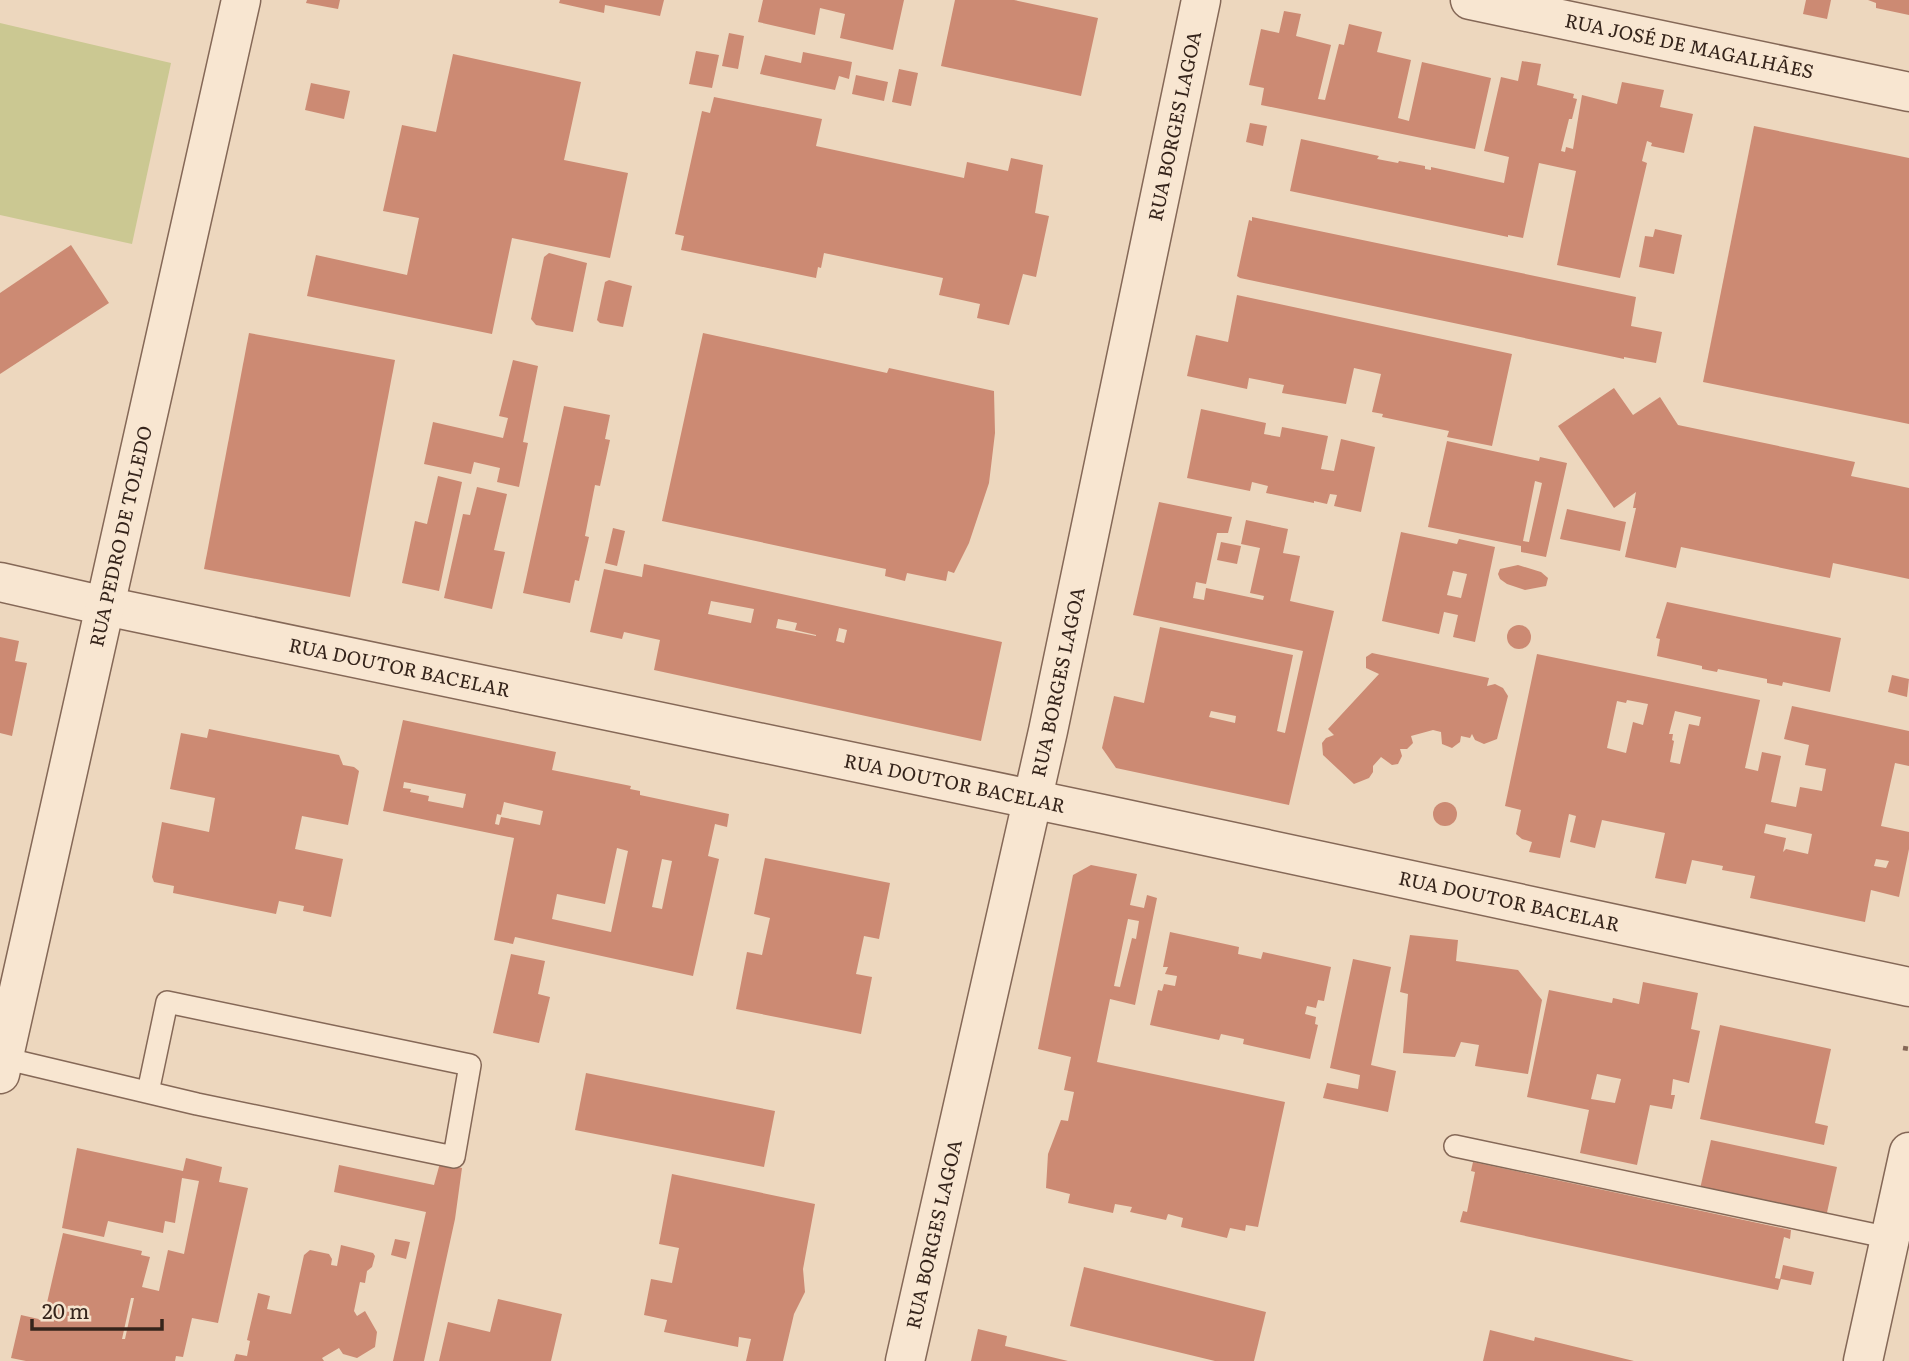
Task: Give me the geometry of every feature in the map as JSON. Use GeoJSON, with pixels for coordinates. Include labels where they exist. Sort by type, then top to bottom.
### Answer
{"type":"FeatureCollection","features":[{"type":"Feature","properties":{"kind":"street","name":"RUA PEDRO DE TOLEDO"},"geometry":{"type":"LineString","coordinates":[[2,1066],[242,0]]}},
{"type":"Feature","properties":{"kind":"street","name":"RUA BORGES LAGOA"},"geometry":{"type":"LineString","coordinates":[[905,1361],[1033,800],[1201,0]]}},
{"type":"Feature","properties":{"kind":"street","name":"RUA JOSÉ DE MAGALHÃES"},"geometry":{"type":"LineString","coordinates":[[1470,0],[1909,92]]}},
{"type":"Feature","properties":{"kind":"street","name":"RUA DOUTOR BACELAR"},"geometry":{"type":"LineString","coordinates":[[0,582],[1909,987]]}},
{"type":"Feature","properties":{"kind":"street"},"geometry":{"type":"LineString","coordinates":[[1863,1361],[1909,1152]]}},
{"type":"Feature","properties":{"kind":"lane"},"geometry":{"type":"LineString","coordinates":[[2,1066],[148,1092],[454,1157],[470,1065],[167,1002],[148,1092]]}},
{"type":"Feature","properties":{"kind":"lane"},"geometry":{"type":"LineString","coordinates":[[1455,1146],[1890,1238]]}},
{"type":"Feature","properties":{"kind":"path"},"geometry":{"type":"LineString","coordinates":[[1902,1048],[1909,1049]]}},
{"type":"Feature","properties":{"kind":"shaded area"},"geometry":{"type":"Polygon","coordinates":[[[0,23],[171,63],[132,244],[0,215],[0,23]]]}},
{"type":"Feature","properties":{"kind":"building"},"geometry":{"type":"Polygon","coordinates":[[[307,0],[340,0],[338,9],[306,3],[307,0]]]}},
{"type":"Feature","properties":{"kind":"building"},"geometry":{"type":"Polygon","coordinates":[[[560,0],[664,0],[660,16],[605,5],[604,13],[559,3],[560,0]]]}},
{"type":"Feature","properties":{"kind":"building"},"geometry":{"type":"Polygon","coordinates":[[[763,0],[904,0],[893,50],[840,38],[845,14],[820,8],[815,35],[758,22],[763,0]]]}},
{"type":"Feature","properties":{"kind":"building"},"geometry":{"type":"Polygon","coordinates":[[[955,0],[1014,0],[1098,18],[1081,96],[941,66],[955,0]]]}},
{"type":"Feature","properties":{"kind":"building"},"geometry":{"type":"Polygon","coordinates":[[[1806,0],[1831,0],[1827,19],[1803,14],[1806,0]]]}},
{"type":"Feature","properties":{"kind":"building"},"geometry":{"type":"Polygon","coordinates":[[[1868,0],[1909,0],[1909,15],[1876,8],[1876,3],[1868,0]]]}},
{"type":"Feature","properties":{"kind":"building"},"geometry":{"type":"Polygon","coordinates":[[[1284,11],[1301,14],[1296,36],[1331,45],[1318,99],[1325,100],[1339,44],[1344,45],[1349,24],[1382,32],[1377,52],[1411,60],[1398,118],[1409,121],[1422,62],[1491,78],[1475,149],[1261,105],[1264,88],[1249,85],[1261,29],[1279,33],[1284,11]]]}},
{"type":"Feature","properties":{"kind":"building"},"geometry":{"type":"Polygon","coordinates":[[[729,33],[744,36],[738,69],[722,66],[729,33]]]}},
{"type":"Feature","properties":{"kind":"building"},"geometry":{"type":"Polygon","coordinates":[[[696,51],[719,55],[712,88],[689,84],[696,51]]]}},
{"type":"Feature","properties":{"kind":"building"},"geometry":{"type":"Polygon","coordinates":[[[803,52],[852,62],[849,79],[839,76],[835,90],[760,74],[765,55],[801,63],[803,52]]]}},
{"type":"Feature","properties":{"kind":"building"},"geometry":{"type":"Polygon","coordinates":[[[453,54],[581,82],[564,160],[628,173],[610,258],[512,238],[492,334],[307,296],[316,255],[407,275],[419,218],[383,211],[402,125],[436,132],[453,54]]]}},
{"type":"Feature","properties":{"kind":"building"},"geometry":{"type":"Polygon","coordinates":[[[1522,61],[1541,64],[1537,85],[1574,94],[1573,98],[1577,99],[1561,151],[1565,152],[1566,147],[1573,149],[1582,95],[1617,104],[1622,82],[1664,90],[1660,107],[1693,114],[1684,153],[1651,146],[1652,143],[1647,141],[1642,161],[1647,163],[1620,278],[1557,265],[1576,171],[1539,163],[1523,238],[1290,191],[1301,139],[1379,156],[1377,159],[1425,166],[1425,169],[1431,170],[1431,167],[1504,183],[1509,157],[1484,151],[1501,77],[1518,81],[1522,61]]]}},
{"type":"Feature","properties":{"kind":"building"},"geometry":{"type":"Polygon","coordinates":[[[899,69],[918,73],[911,106],[892,102],[899,69]]]}},
{"type":"Feature","properties":{"kind":"building"},"geometry":{"type":"Polygon","coordinates":[[[856,75],[888,82],[884,101],[852,94],[856,75]]]}},
{"type":"Feature","properties":{"kind":"building"},"geometry":{"type":"Polygon","coordinates":[[[311,83],[350,91],[344,119],[305,110],[311,83]]]}},
{"type":"Feature","properties":{"kind":"building"},"geometry":{"type":"Polygon","coordinates":[[[714,97],[822,119],[816,146],[964,178],[967,162],[1008,171],[1011,158],[1043,165],[1035,213],[1049,216],[1036,277],[1023,274],[1009,325],[977,318],[980,304],[939,295],[943,278],[824,253],[816,278],[681,250],[684,236],[675,234],[702,111],[710,113],[714,97]]]}},
{"type":"Feature","properties":{"kind":"building"},"geometry":{"type":"Polygon","coordinates":[[[1250,123],[1267,126],[1263,146],[1246,142],[1250,123]]]}},
{"type":"Feature","properties":{"kind":"building"},"geometry":{"type":"Polygon","coordinates":[[[1754,126],[1909,158],[1909,424],[1703,382],[1754,126]]]}},
{"type":"Feature","properties":{"kind":"building"},"geometry":{"type":"Polygon","coordinates":[[[1252,217],[1636,297],[1631,326],[1662,332],[1656,363],[1624,359],[1240,278],[1237,276],[1249,220],[1252,221],[1252,217]]]}},
{"type":"Feature","properties":{"kind":"building"},"geometry":{"type":"Polygon","coordinates":[[[1655,229],[1682,235],[1674,274],[1639,267],[1645,236],[1653,237],[1655,229]]]}},
{"type":"Feature","properties":{"kind":"building"},"geometry":{"type":"Polygon","coordinates":[[[71,245],[109,303],[0,374],[0,293],[71,245]]]}},
{"type":"Feature","properties":{"kind":"building"},"geometry":{"type":"Polygon","coordinates":[[[549,253],[587,263],[573,332],[536,325],[531,319],[544,257],[549,253]]]}},
{"type":"Feature","properties":{"kind":"building"},"geometry":{"type":"Polygon","coordinates":[[[609,280],[632,286],[623,327],[600,323],[597,320],[605,282],[609,280]]]}},
{"type":"Feature","properties":{"kind":"building"},"geometry":{"type":"Polygon","coordinates":[[[1237,295],[1512,354],[1492,446],[1447,437],[1449,431],[1382,417],[1383,414],[1372,412],[1381,374],[1354,368],[1346,404],[1282,393],[1284,385],[1249,378],[1247,389],[1187,376],[1196,335],[1228,342],[1237,295]]]}},
{"type":"Feature","properties":{"kind":"building"},"geometry":{"type":"Polygon","coordinates":[[[249,333],[395,360],[350,597],[204,569],[249,333]]]}},
{"type":"Feature","properties":{"kind":"building"},"geometry":{"type":"Polygon","coordinates":[[[703,333],[887,373],[889,368],[994,391],[995,433],[989,483],[969,543],[954,573],[948,571],[946,581],[907,573],[905,581],[885,576],[886,569],[662,521],[703,333]]]}},
{"type":"Feature","properties":{"kind":"building"},"geometry":{"type":"Polygon","coordinates":[[[513,360],[538,366],[523,442],[528,443],[519,487],[497,482],[500,468],[474,462],[471,474],[424,464],[433,422],[503,438],[508,418],[499,416],[513,360]]]}},
{"type":"Feature","properties":{"kind":"building"},"geometry":{"type":"Polygon","coordinates":[[[1614,388],[1633,415],[1660,397],[1678,425],[1855,462],[1851,476],[1909,488],[1909,579],[1833,563],[1830,578],[1681,547],[1676,568],[1625,557],[1636,508],[1633,508],[1636,492],[1614,508],[1558,426],[1614,388]]]}},
{"type":"Feature","properties":{"kind":"building"},"geometry":{"type":"Polygon","coordinates":[[[564,406],[610,415],[605,439],[610,440],[600,486],[595,485],[585,536],[589,537],[579,581],[575,580],[570,603],[523,593],[564,406]]]}},
{"type":"Feature","properties":{"kind":"building"},"geometry":{"type":"Polygon","coordinates":[[[1201,409],[1266,423],[1264,434],[1280,437],[1282,427],[1328,436],[1321,469],[1334,471],[1341,439],[1375,447],[1361,512],[1334,506],[1337,495],[1330,494],[1327,504],[1314,503],[1266,493],[1268,486],[1252,482],[1250,491],[1187,478],[1201,409]]]}},
{"type":"Feature","properties":{"kind":"building"},"geometry":{"type":"Polygon","coordinates":[[[1447,441],[1539,461],[1540,457],[1567,463],[1546,557],[1521,552],[1521,546],[1428,527],[1447,441]],[[1535,481],[1523,541],[1529,542],[1542,483],[1535,481]]]}},
{"type":"Feature","properties":{"kind":"building"},"geometry":{"type":"Polygon","coordinates":[[[438,476],[462,482],[439,591],[402,583],[415,521],[427,524],[438,476]]]}},
{"type":"Feature","properties":{"kind":"building"},"geometry":{"type":"Polygon","coordinates":[[[477,487],[507,494],[494,550],[505,552],[492,609],[444,598],[463,514],[470,515],[477,487]]]}},
{"type":"Feature","properties":{"kind":"building"},"geometry":{"type":"Polygon","coordinates":[[[1159,502],[1232,517],[1228,533],[1217,533],[1206,584],[1196,582],[1193,598],[1204,600],[1206,588],[1263,600],[1264,596],[1250,593],[1260,548],[1241,544],[1246,520],[1288,529],[1283,553],[1300,556],[1290,601],[1334,611],[1289,805],[1116,768],[1102,748],[1114,696],[1144,703],[1160,627],[1293,655],[1277,731],[1285,733],[1303,651],[1133,615],[1159,502]],[[1211,711],[1209,717],[1235,723],[1236,716],[1211,711]]]}},
{"type":"Feature","properties":{"kind":"building"},"geometry":{"type":"Polygon","coordinates":[[[1567,509],[1626,522],[1620,551],[1560,539],[1567,509]]]}},
{"type":"Feature","properties":{"kind":"building"},"geometry":{"type":"Polygon","coordinates":[[[613,528],[625,531],[617,566],[605,563],[613,528]]]}},
{"type":"Feature","properties":{"kind":"building"},"geometry":{"type":"Polygon","coordinates":[[[1401,532],[1457,544],[1459,539],[1495,547],[1475,642],[1453,637],[1458,615],[1444,612],[1439,634],[1382,621],[1401,532]],[[1453,571],[1447,595],[1461,598],[1467,574],[1453,571]]]}},
{"type":"Feature","properties":{"kind":"building"},"geometry":{"type":"Polygon","coordinates":[[[1221,542],[1241,546],[1237,564],[1217,560],[1221,542]]]}},
{"type":"Feature","properties":{"kind":"building"},"geometry":{"type":"Polygon","coordinates":[[[644,564],[1002,642],[981,741],[654,670],[660,640],[624,632],[622,639],[590,632],[604,569],[642,577],[644,564]],[[711,601],[708,614],[751,623],[754,609],[711,601]],[[778,619],[776,628],[816,636],[795,630],[797,623],[778,619]],[[839,628],[836,641],[844,643],[847,630],[839,628]]]}},
{"type":"Feature","properties":{"kind":"building"},"geometry":{"type":"Polygon","coordinates":[[[1518,565],[1541,572],[1548,578],[1546,586],[1525,590],[1500,579],[1500,569],[1518,565]]]}},
{"type":"Feature","properties":{"kind":"building"},"geometry":{"type":"Polygon","coordinates":[[[1667,602],[1841,638],[1830,692],[1783,682],[1782,686],[1767,683],[1767,679],[1718,669],[1717,672],[1702,669],[1702,666],[1657,656],[1660,639],[1656,638],[1667,602]]]}},
{"type":"Feature","properties":{"kind":"building"},"geometry":{"type":"Polygon","coordinates":[[[1519,625],[1527,629],[1531,637],[1527,645],[1519,649],[1511,645],[1507,637],[1511,629],[1519,625]]]}},
{"type":"Feature","properties":{"kind":"building"},"geometry":{"type":"Polygon","coordinates":[[[0,637],[19,641],[15,661],[27,663],[12,736],[0,733],[0,637]]]}},
{"type":"Feature","properties":{"kind":"building"},"geometry":{"type":"Polygon","coordinates":[[[1372,653],[1489,678],[1487,686],[1495,684],[1503,688],[1508,696],[1497,739],[1484,744],[1475,740],[1472,734],[1470,738],[1461,736],[1460,742],[1452,748],[1442,744],[1441,732],[1433,730],[1411,736],[1413,743],[1407,749],[1400,749],[1402,756],[1398,764],[1392,765],[1381,757],[1373,766],[1369,778],[1354,784],[1323,755],[1322,743],[1334,735],[1328,729],[1379,674],[1366,668],[1366,657],[1372,653]]]}},
{"type":"Feature","properties":{"kind":"building"},"geometry":{"type":"Polygon","coordinates":[[[1537,654],[1760,700],[1745,768],[1758,771],[1762,752],[1781,756],[1771,802],[1796,807],[1800,787],[1822,791],[1826,769],[1805,765],[1809,745],[1784,739],[1792,706],[1909,731],[1909,766],[1895,763],[1881,826],[1909,832],[1909,849],[1899,897],[1871,890],[1865,922],[1750,898],[1755,876],[1722,870],[1723,866],[1692,860],[1686,884],[1655,878],[1665,833],[1602,820],[1595,848],[1570,842],[1576,816],[1569,814],[1560,858],[1529,852],[1532,842],[1516,834],[1521,810],[1505,806],[1537,654]],[[1627,700],[1626,703],[1617,701],[1607,748],[1626,753],[1633,722],[1643,725],[1648,704],[1627,700]],[[1675,711],[1669,734],[1673,734],[1674,741],[1670,762],[1680,764],[1689,724],[1699,726],[1701,717],[1675,711]],[[1766,824],[1764,833],[1786,838],[1783,852],[1786,849],[1808,854],[1812,834],[1766,824]],[[1876,859],[1874,866],[1886,868],[1889,861],[1876,859]]]}},
{"type":"Feature","properties":{"kind":"building"},"geometry":{"type":"Polygon","coordinates":[[[1892,675],[1909,679],[1907,697],[1888,692],[1892,675]]]}},
{"type":"Feature","properties":{"kind":"building"},"geometry":{"type":"Polygon","coordinates":[[[403,720],[556,752],[552,770],[631,786],[630,789],[640,791],[640,795],[729,814],[727,827],[715,824],[708,856],[719,859],[693,976],[515,937],[513,944],[494,940],[514,838],[383,811],[403,720]],[[404,782],[403,788],[429,796],[428,801],[463,808],[466,794],[404,782]],[[504,802],[501,815],[497,814],[495,824],[499,825],[501,817],[540,825],[543,811],[504,802]],[[617,848],[605,904],[557,894],[552,919],[611,932],[628,851],[617,848]],[[662,859],[652,907],[662,909],[672,861],[662,859]]]}},
{"type":"Feature","properties":{"kind":"building"},"geometry":{"type":"Polygon","coordinates":[[[209,729],[339,755],[343,765],[359,771],[348,825],[302,816],[295,849],[343,859],[331,917],[303,911],[304,906],[279,901],[276,914],[173,893],[174,886],[154,882],[152,877],[162,822],[209,832],[215,798],[170,789],[181,733],[207,738],[209,729]]]}},
{"type":"Feature","properties":{"kind":"building"},"geometry":{"type":"Polygon","coordinates":[[[1445,802],[1454,805],[1457,814],[1454,823],[1445,826],[1436,823],[1433,814],[1436,805],[1445,802]]]}},
{"type":"Feature","properties":{"kind":"building"},"geometry":{"type":"Polygon","coordinates":[[[765,858],[890,883],[879,939],[864,936],[856,974],[872,977],[861,1034],[736,1009],[747,952],[762,955],[770,918],[754,914],[765,858]]]}},
{"type":"Feature","properties":{"kind":"building"},"geometry":{"type":"Polygon","coordinates":[[[1091,865],[1137,874],[1130,905],[1144,908],[1147,895],[1157,898],[1135,1005],[1110,999],[1097,1062],[1285,1102],[1258,1227],[1246,1225],[1245,1231],[1230,1228],[1227,1238],[1181,1227],[1183,1218],[1168,1214],[1166,1220],[1130,1212],[1132,1207],[1115,1204],[1113,1213],[1068,1203],[1070,1194],[1046,1188],[1048,1154],[1061,1120],[1068,1121],[1074,1092],[1064,1090],[1071,1057],[1038,1049],[1073,875],[1091,865]],[[1128,919],[1114,986],[1120,987],[1139,921],[1128,919]]]}},
{"type":"Feature","properties":{"kind":"building"},"geometry":{"type":"Polygon","coordinates":[[[1170,932],[1239,947],[1238,954],[1261,959],[1263,952],[1331,967],[1324,1001],[1318,1000],[1316,1008],[1307,1006],[1305,1014],[1316,1017],[1315,1024],[1318,1025],[1310,1059],[1243,1044],[1244,1039],[1221,1034],[1219,1040],[1150,1025],[1158,990],[1162,991],[1164,984],[1175,986],[1177,976],[1165,974],[1168,967],[1163,967],[1170,932]]]}},
{"type":"Feature","properties":{"kind":"building"},"geometry":{"type":"Polygon","coordinates":[[[1410,935],[1458,940],[1456,961],[1518,970],[1542,1000],[1528,1074],[1475,1066],[1479,1045],[1461,1042],[1455,1057],[1403,1053],[1408,994],[1400,992],[1410,935]]]}},
{"type":"Feature","properties":{"kind":"building"},"geometry":{"type":"Polygon","coordinates":[[[511,954],[545,961],[538,994],[550,997],[539,1043],[493,1033],[511,954]]]}},
{"type":"Feature","properties":{"kind":"building"},"geometry":{"type":"Polygon","coordinates":[[[1353,959],[1391,967],[1371,1065],[1396,1071],[1388,1112],[1323,1098],[1327,1083],[1358,1089],[1360,1075],[1330,1068],[1353,959]]]}},
{"type":"Feature","properties":{"kind":"building"},"geometry":{"type":"Polygon","coordinates":[[[1643,982],[1698,993],[1691,1029],[1700,1031],[1689,1083],[1673,1079],[1671,1095],[1675,1095],[1672,1109],[1650,1105],[1637,1165],[1580,1153],[1589,1110],[1527,1097],[1549,990],[1612,1003],[1613,998],[1639,1004],[1643,982]],[[1597,1074],[1591,1099],[1615,1103],[1621,1079],[1597,1074]]]}},
{"type":"Feature","properties":{"kind":"building"},"geometry":{"type":"Polygon","coordinates":[[[1720,1025],[1831,1049],[1815,1123],[1828,1126],[1824,1145],[1700,1119],[1720,1025]]]}},
{"type":"Feature","properties":{"kind":"building"},"geometry":{"type":"Polygon","coordinates":[[[586,1073],[775,1111],[764,1167],[575,1130],[586,1073]]]}},
{"type":"Feature","properties":{"kind":"building"},"geometry":{"type":"Polygon","coordinates":[[[1711,1140],[1837,1167],[1826,1217],[1700,1189],[1711,1140]]]}},
{"type":"Feature","properties":{"kind":"building"},"geometry":{"type":"Polygon","coordinates":[[[77,1148],[183,1171],[186,1158],[222,1167],[219,1182],[248,1188],[218,1323],[192,1318],[183,1357],[176,1356],[175,1361],[26,1361],[11,1358],[21,1315],[43,1320],[63,1233],[142,1251],[141,1255],[150,1257],[142,1287],[159,1291],[168,1250],[184,1254],[199,1181],[182,1178],[175,1223],[165,1221],[163,1233],[108,1221],[104,1237],[62,1228],[77,1148]],[[131,1298],[122,1339],[125,1339],[134,1298],[131,1298]]]}},
{"type":"Feature","properties":{"kind":"building"},"geometry":{"type":"Polygon","coordinates":[[[1473,1162],[1791,1230],[1790,1239],[1784,1237],[1775,1278],[1780,1279],[1783,1265],[1814,1272],[1811,1285],[1781,1279],[1778,1290],[1460,1222],[1463,1211],[1467,1212],[1475,1172],[1471,1171],[1473,1162]]]}},
{"type":"Feature","properties":{"kind":"building"},"geometry":{"type":"Polygon","coordinates":[[[440,1163],[462,1168],[455,1219],[424,1361],[393,1361],[426,1212],[334,1192],[339,1165],[434,1185],[440,1163]]]}},
{"type":"Feature","properties":{"kind":"building"},"geometry":{"type":"Polygon","coordinates":[[[672,1174],[815,1204],[803,1269],[805,1292],[794,1314],[783,1361],[746,1361],[751,1339],[739,1337],[738,1347],[664,1332],[667,1320],[644,1315],[651,1279],[672,1283],[679,1248],[659,1244],[672,1174]]]}},
{"type":"Feature","properties":{"kind":"building"},"geometry":{"type":"Polygon","coordinates":[[[395,1239],[410,1242],[406,1259],[391,1255],[395,1239]]]}},
{"type":"Feature","properties":{"kind":"building"},"geometry":{"type":"Polygon","coordinates":[[[341,1245],[373,1253],[375,1256],[372,1267],[367,1271],[365,1283],[360,1282],[354,1311],[357,1316],[365,1311],[377,1332],[375,1347],[357,1358],[343,1354],[339,1348],[322,1358],[324,1361],[234,1361],[236,1354],[247,1356],[250,1341],[247,1340],[258,1293],[270,1296],[267,1309],[291,1314],[304,1255],[310,1250],[329,1254],[331,1265],[337,1266],[341,1245]]]}},
{"type":"Feature","properties":{"kind":"building"},"geometry":{"type":"Polygon","coordinates":[[[1084,1267],[1266,1312],[1254,1361],[1215,1361],[1070,1326],[1084,1267]]]}},
{"type":"Feature","properties":{"kind":"building"},"geometry":{"type":"Polygon","coordinates":[[[498,1299],[562,1314],[551,1361],[439,1361],[448,1322],[490,1332],[498,1299]]]}},
{"type":"Feature","properties":{"kind":"building"},"geometry":{"type":"Polygon","coordinates":[[[978,1329],[1007,1336],[1005,1346],[1068,1361],[971,1361],[978,1329]]]}},
{"type":"Feature","properties":{"kind":"building"},"geometry":{"type":"Polygon","coordinates":[[[1490,1330],[1534,1341],[1535,1337],[1634,1361],[1483,1361],[1490,1330]]]}}]}
